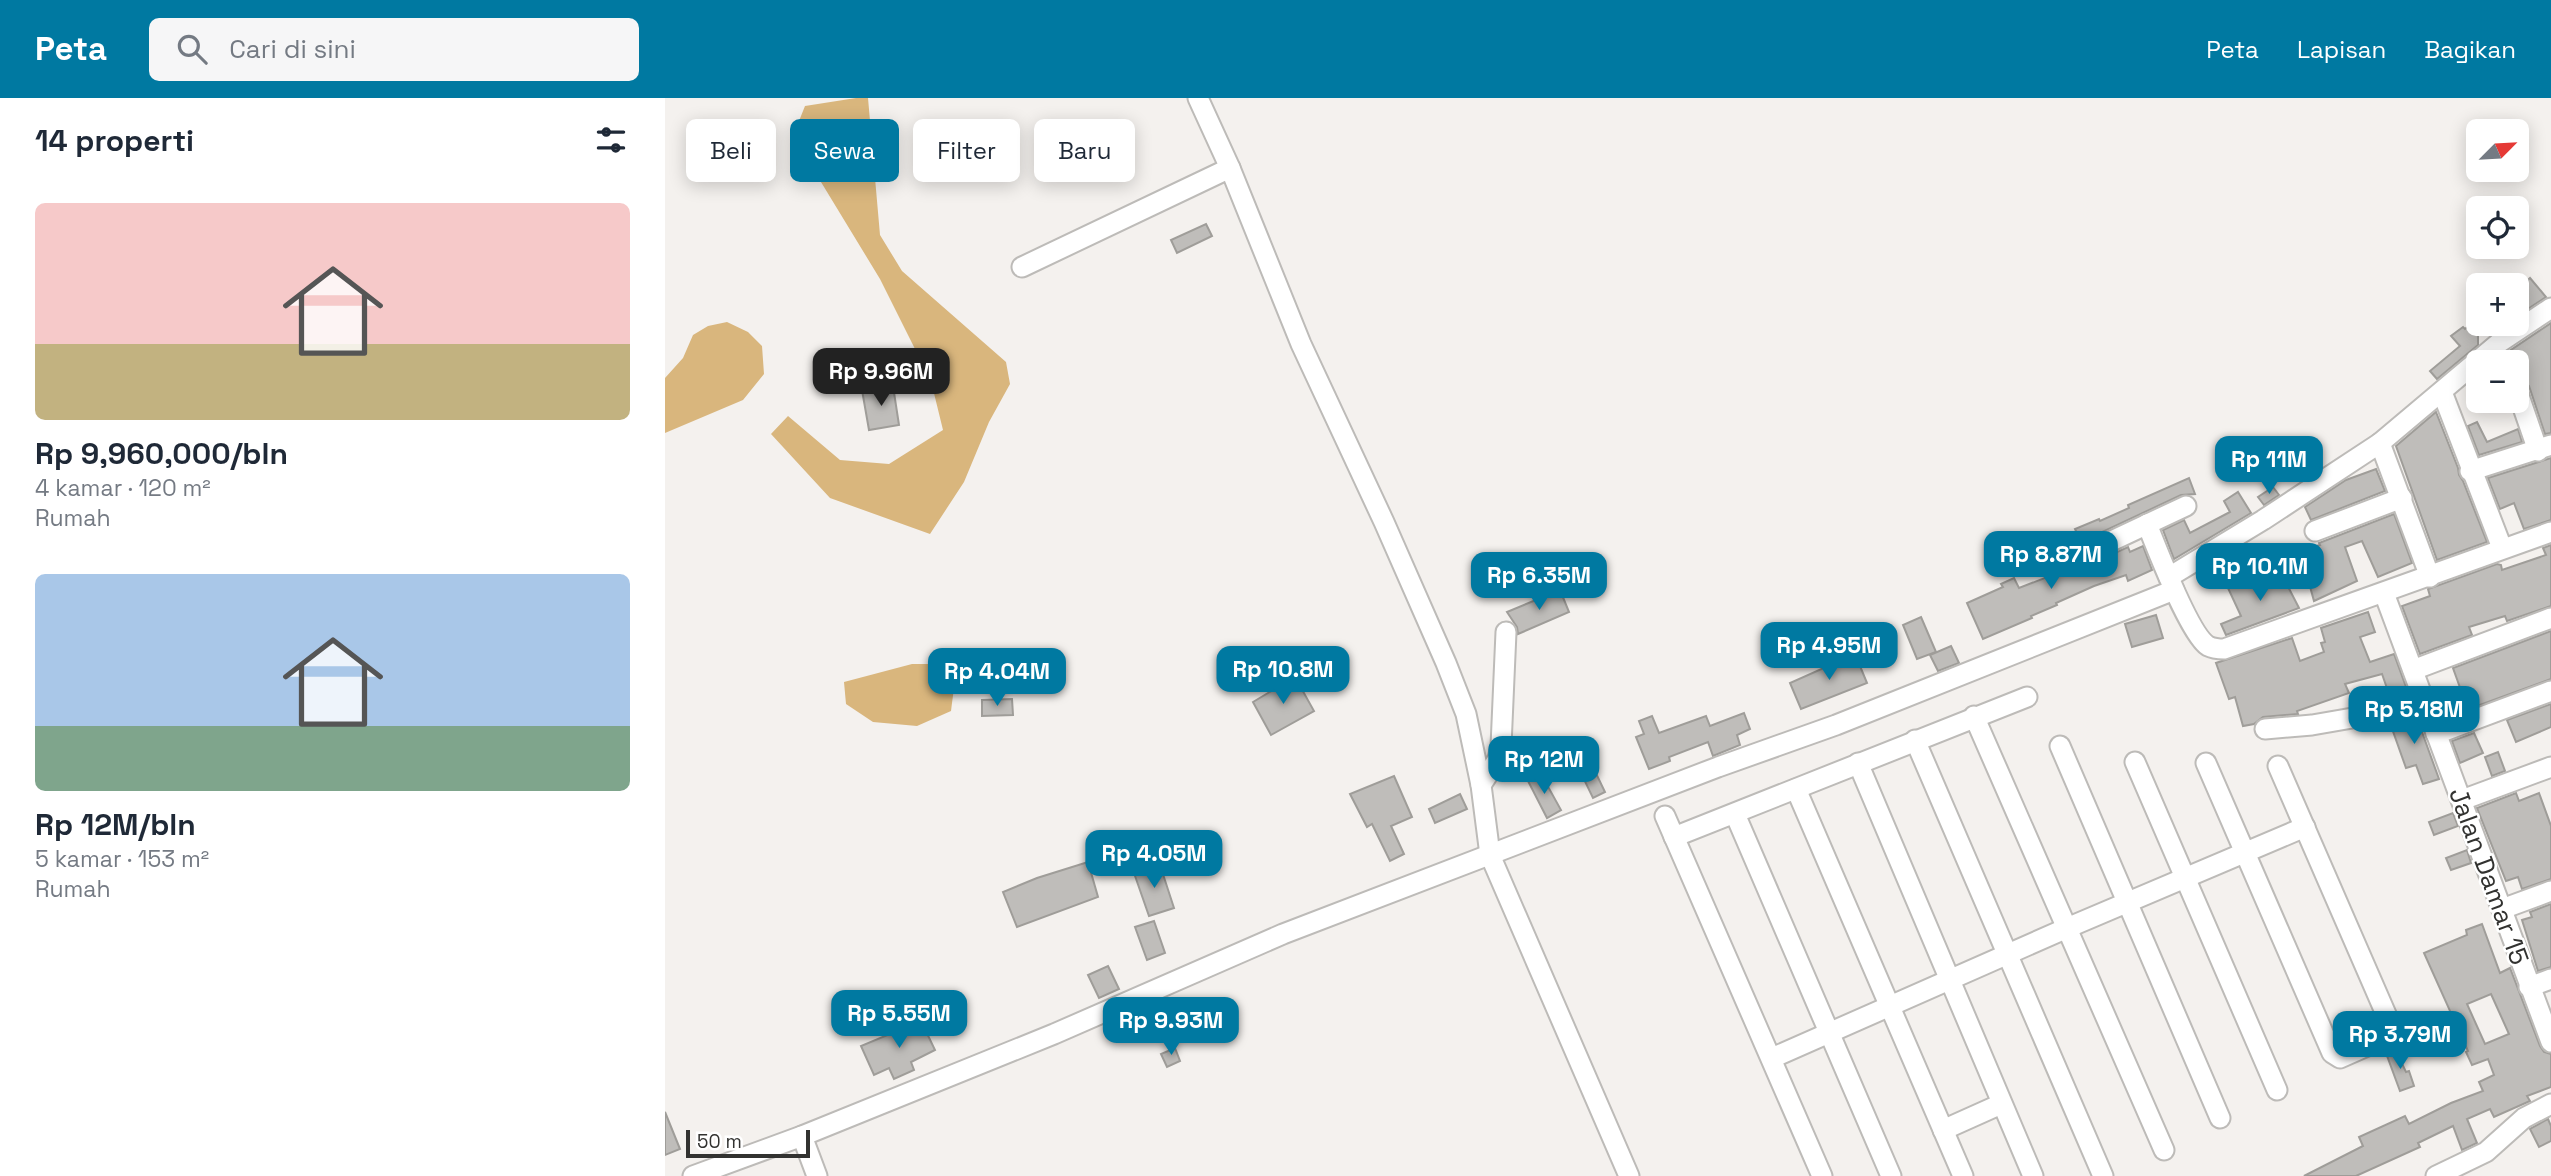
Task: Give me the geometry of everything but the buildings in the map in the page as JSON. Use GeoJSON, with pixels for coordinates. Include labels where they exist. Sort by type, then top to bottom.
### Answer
{"type":"FeatureCollection","features":[{"type":"Feature","properties":{"kind":"street"},"geometry":{"type":"LineString","coordinates":[[1198,98],[1230,168],[1301,344],[1446,663],[1466,714],[1481,785],[1490,855],[1629,1176]]}},
{"type":"Feature","properties":{"kind":"street"},"geometry":{"type":"LineString","coordinates":[[1022,267],[1230,168]]}},
{"type":"Feature","properties":{"kind":"street"},"geometry":{"type":"LineString","coordinates":[[694,1176],[802,1136],[1054,1034],[1283,934],[1718,767],[1836,725],[2172,583],[2380,443],[2500,342],[2551,308]]}},
{"type":"Feature","properties":{"kind":"street"},"geometry":{"type":"LineString","coordinates":[[2500,342],[2503,350]]}},
{"type":"Feature","properties":{"kind":"street"},"geometry":{"type":"LineString","coordinates":[[2442,392],[2470,471],[2502,548]]}},
{"type":"Feature","properties":{"kind":"street"},"geometry":{"type":"LineString","coordinates":[[2470,471],[2544,448],[2528,413]]}},
{"type":"Feature","properties":{"kind":"street"},"geometry":{"type":"LineString","coordinates":[[2380,443],[2430,577]]}},
{"type":"Feature","properties":{"kind":"street"},"geometry":{"type":"LineString","coordinates":[[2315,531],[2402,498]]}},
{"type":"Feature","properties":{"kind":"street"},"geometry":{"type":"LineString","coordinates":[[2086,553],[2186,506]]}},
{"type":"Feature","properties":{"kind":"street"},"geometry":{"type":"LineString","coordinates":[[2147,524],[2198,635],[2208,646],[2224,649],[2551,532]]}},
{"type":"Feature","properties":{"kind":"street","name":"Jalan Damar 15"},"geometry":{"type":"LineString","coordinates":[[2384,593],[2551,1041]]}},
{"type":"Feature","properties":{"kind":"street"},"geometry":{"type":"LineString","coordinates":[[2413,670],[2551,618]]}},
{"type":"Feature","properties":{"kind":"street"},"geometry":{"type":"LineString","coordinates":[[1481,785],[1498,759],[1501,746],[1506,632]]}},
{"type":"Feature","properties":{"kind":"street"},"geometry":{"type":"LineString","coordinates":[[2436,734],[2551,691]]}},
{"type":"Feature","properties":{"kind":"street"},"geometry":{"type":"LineString","coordinates":[[2265,729],[2312,725],[2364,716],[2422,694]]}},
{"type":"Feature","properties":{"kind":"street"},"geometry":{"type":"LineString","coordinates":[[1674,837],[2027,697]]}},
{"type":"Feature","properties":{"kind":"street"},"geometry":{"type":"LineString","coordinates":[[1974,716],[2164,1150]]}},
{"type":"Feature","properties":{"kind":"street"},"geometry":{"type":"LineString","coordinates":[[1915,740],[2103,1176]]}},
{"type":"Feature","properties":{"kind":"street"},"geometry":{"type":"LineString","coordinates":[[2060,746],[2220,1118]]}},
{"type":"Feature","properties":{"kind":"street"},"geometry":{"type":"LineString","coordinates":[[2135,762],[2277,1090]]}},
{"type":"Feature","properties":{"kind":"street"},"geometry":{"type":"LineString","coordinates":[[1857,763],[2033,1176]]}},
{"type":"Feature","properties":{"kind":"street"},"geometry":{"type":"LineString","coordinates":[[2206,764],[2332,1053],[2340,1058],[2383,1039],[2389,1032],[2389,1021],[2278,766]]}},
{"type":"Feature","properties":{"kind":"street"},"geometry":{"type":"LineString","coordinates":[[2462,800],[2551,767]]}},
{"type":"Feature","properties":{"kind":"street"},"geometry":{"type":"LineString","coordinates":[[1796,789],[1963,1176]]}},
{"type":"Feature","properties":{"kind":"street"},"geometry":{"type":"LineString","coordinates":[[1735,814],[1891,1176]]}},
{"type":"Feature","properties":{"kind":"street"},"geometry":{"type":"LineString","coordinates":[[1665,816],[1822,1176]]}},
{"type":"Feature","properties":{"kind":"street"},"geometry":{"type":"LineString","coordinates":[[1772,1058],[2305,827]]}},
{"type":"Feature","properties":{"kind":"street"},"geometry":{"type":"LineString","coordinates":[[2502,909],[2551,891]]}},
{"type":"Feature","properties":{"kind":"street"},"geometry":{"type":"LineString","coordinates":[[2529,987],[2551,979]]}},
{"type":"Feature","properties":{"kind":"street"},"geometry":{"type":"LineString","coordinates":[[1943,1129],[2001,1104]]}},
{"type":"Feature","properties":{"kind":"street"},"geometry":{"type":"LineString","coordinates":[[2436,1176],[2486,1152],[2524,1118],[2551,1104]]}},
{"type":"Feature","properties":{"kind":"street"},"geometry":{"type":"LineString","coordinates":[[802,1136],[817,1176]]}},
{"type":"Feature","properties":{"kind":"shaded area"},"geometry":{"type":"Polygon","coordinates":[[[868,98],[870,119],[800,119],[805,106],[868,98]]]}},
{"type":"Feature","properties":{"kind":"shaded area"},"geometry":{"type":"Polygon","coordinates":[[[821,182],[875,182],[880,235],[902,271],[1006,362],[1010,384],[989,422],[964,482],[930,534],[830,498],[771,434],[788,416],[840,460],[889,464],[943,430],[931,381],[880,279],[821,182]]]}},
{"type":"Feature","properties":{"kind":"shaded area"},"geometry":{"type":"Polygon","coordinates":[[[727,322],[748,332],[762,346],[764,374],[743,400],[665,433],[665,378],[683,358],[693,335],[708,326],[727,322]]]}},
{"type":"Feature","properties":{"kind":"shaded area"},"geometry":{"type":"Polygon","coordinates":[[[912,664],[957,664],[951,711],[917,726],[873,722],[846,704],[844,682],[912,664]]]}}]}
